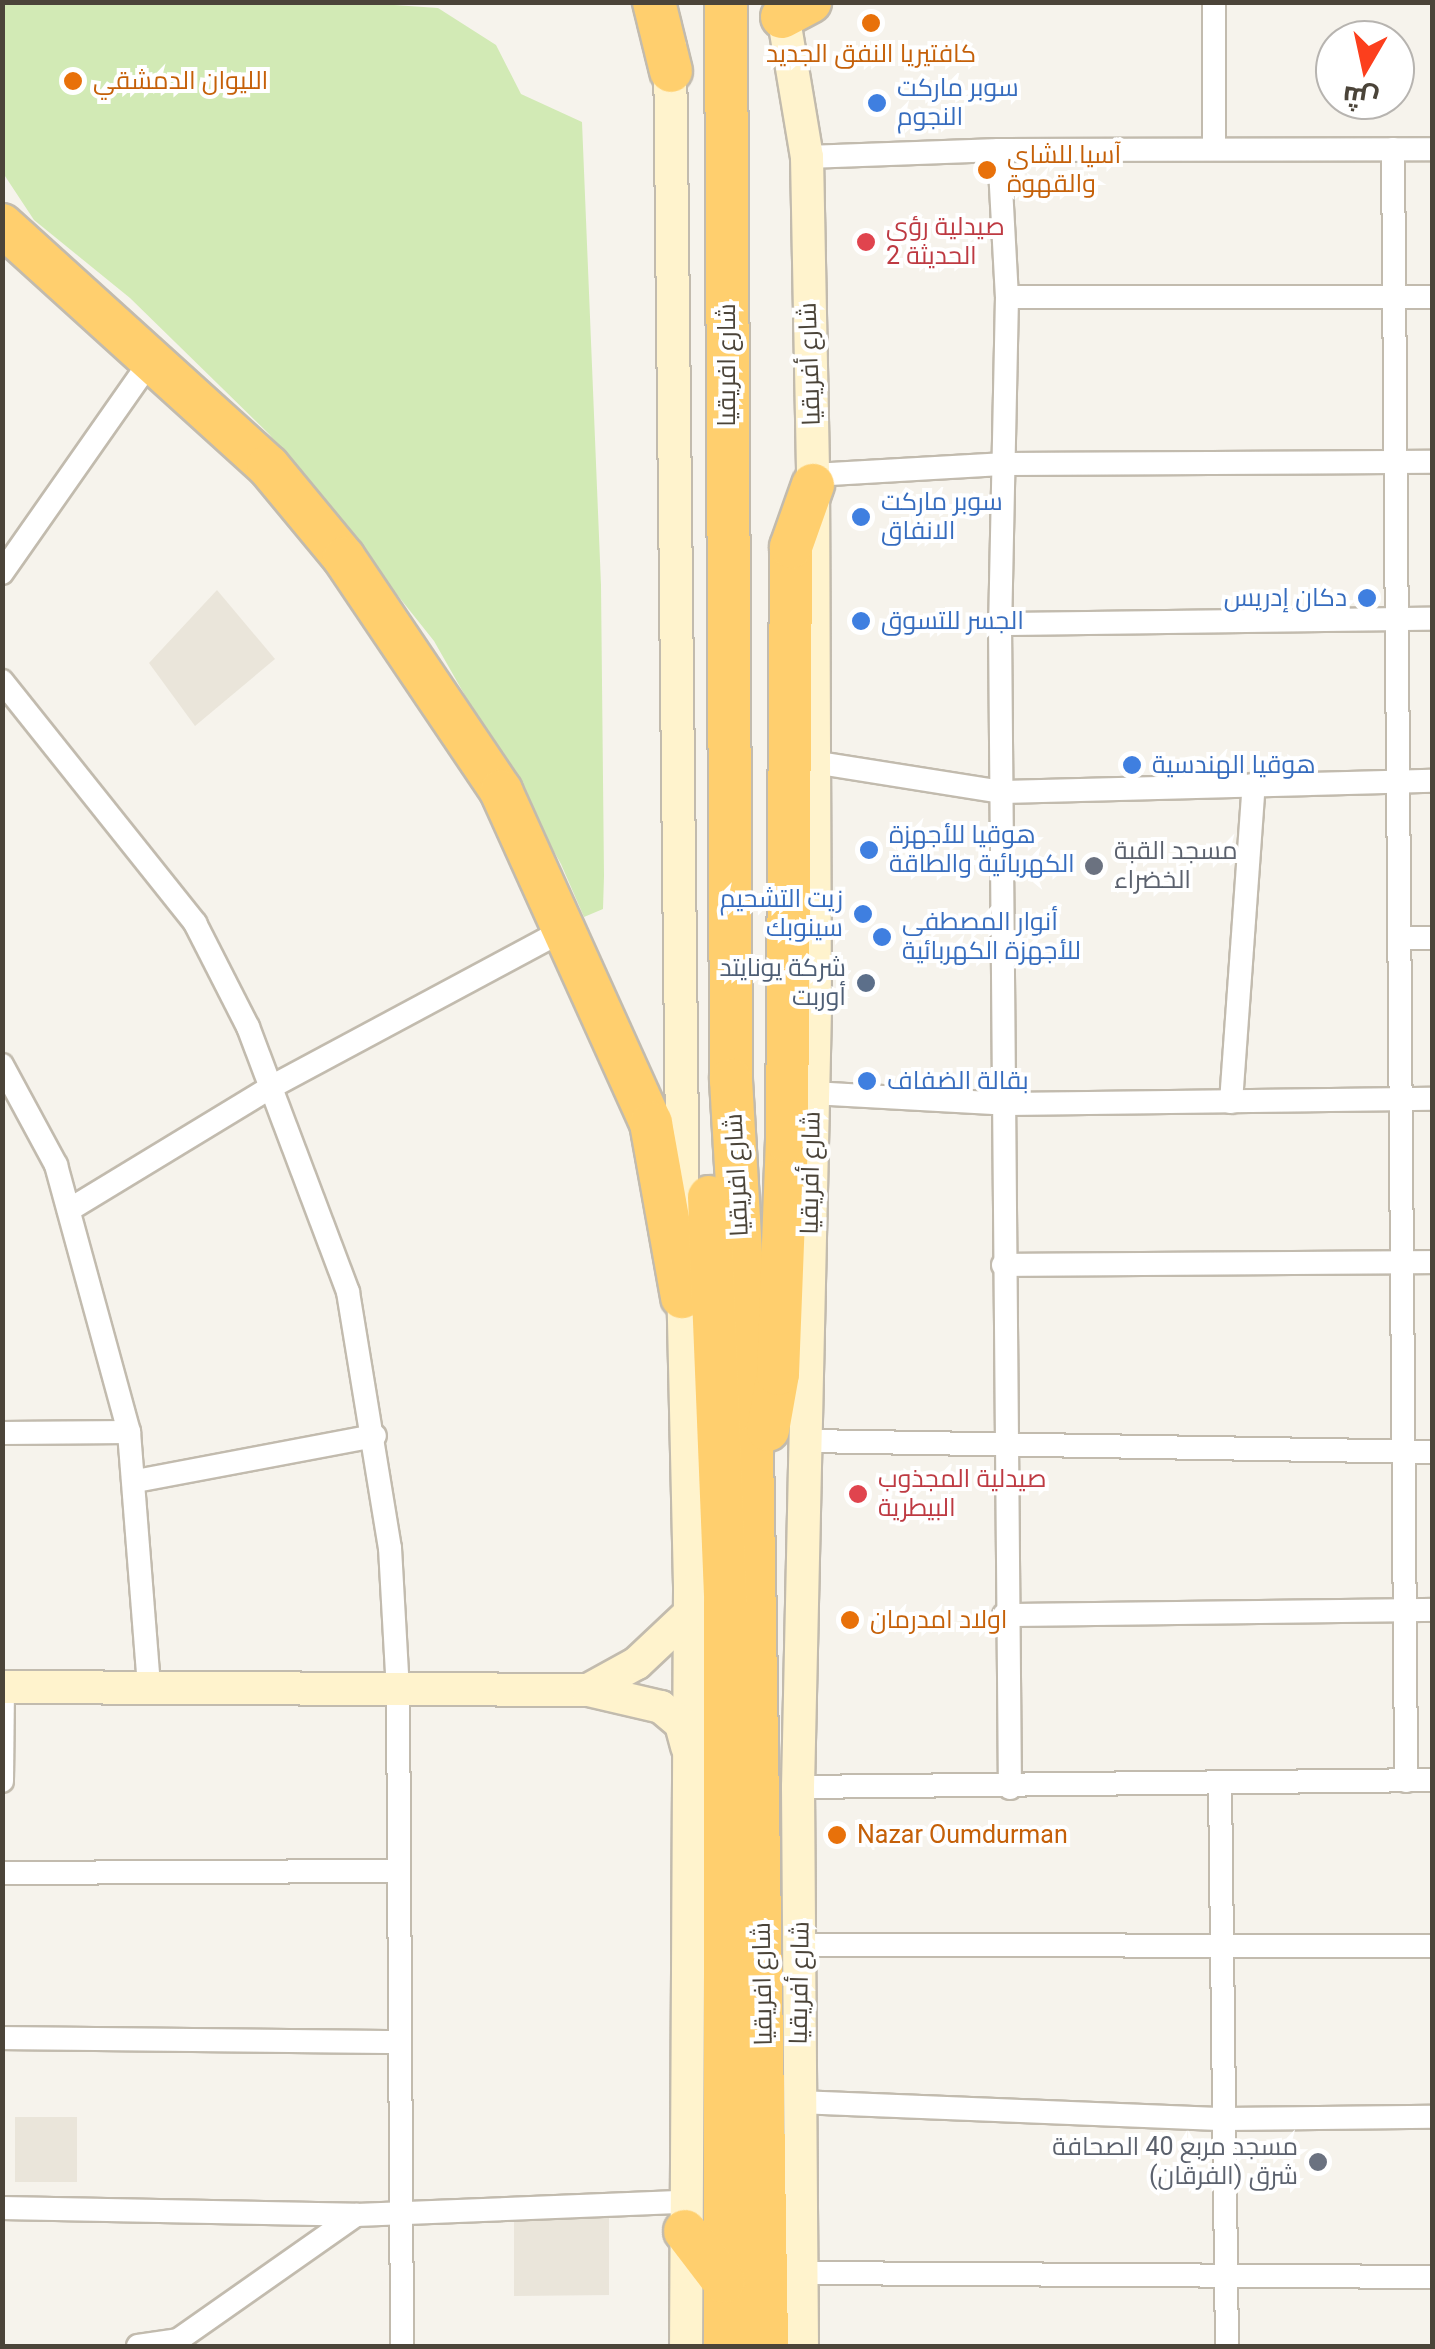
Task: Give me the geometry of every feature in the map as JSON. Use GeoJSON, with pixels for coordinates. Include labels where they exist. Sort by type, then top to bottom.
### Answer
{"type":"FeatureCollection","features":[{"type":"Feature","properties":{"kind":"highway"},"geometry":{"type":"LineString","coordinates":[[654,2],[671,71]]}},
{"type":"Feature","properties":{"kind":"highway","name":"شارع افريقيا"},"geometry":{"type":"LineString","coordinates":[[699,2],[718,780],[754,1519],[767,2346]]}},
{"type":"Feature","properties":{"kind":"highway","name":"شارع افريقيا"},"geometry":{"type":"LineString","coordinates":[[724,2346],[725,1604],[707,1167],[718,780],[726,2]]}},
{"type":"Feature","properties":{"kind":"highway"},"geometry":{"type":"LineString","coordinates":[[2,226],[153,357],[268,466],[344,558],[501,791],[567,928],[651,1123],[682,1297]]}},
{"type":"Feature","properties":{"kind":"highway"},"geometry":{"type":"LineString","coordinates":[[754,1519],[778,1374],[786,1160],[791,548],[813,480]]}},
{"type":"Feature","properties":{"kind":"highway"},"geometry":{"type":"LineString","coordinates":[[684,2217],[724,2282]]}},
{"type":"Feature","properties":{"kind":"street"},"geometry":{"type":"LineString","coordinates":[[668,2],[688,1614],[686,2346]]}},
{"type":"Feature","properties":{"kind":"street"},"geometry":{"type":"LineString","coordinates":[[1214,2],[1214,148]]}},
{"type":"Feature","properties":{"kind":"street","name":"شارع أفريقيا"},"geometry":{"type":"LineString","coordinates":[[791,7],[807,157],[813,480],[812,1093],[798,1788],[802,2346]]}},
{"type":"Feature","properties":{"kind":"street"},"geometry":{"type":"LineString","coordinates":[[1392,149],[1394,781],[1399,938],[1406,1780]]}},
{"type":"Feature","properties":{"kind":"street"},"geometry":{"type":"LineString","coordinates":[[807,157],[999,150],[1432,149]]}},
{"type":"Feature","properties":{"kind":"street"},"geometry":{"type":"LineString","coordinates":[[999,150],[1007,297],[1000,624],[1007,1104],[1002,1445],[1010,1788]]}},
{"type":"Feature","properties":{"kind":"street"},"geometry":{"type":"LineString","coordinates":[[1007,297],[1432,297]]}},
{"type":"Feature","properties":{"kind":"street"},"geometry":{"type":"LineString","coordinates":[[2,573],[153,357]]}},
{"type":"Feature","properties":{"kind":"street"},"geometry":{"type":"LineString","coordinates":[[813,480],[1006,464],[1432,462]]}},
{"type":"Feature","properties":{"kind":"street"},"geometry":{"type":"LineString","coordinates":[[1000,624],[1432,619]]}},
{"type":"Feature","properties":{"kind":"street"},"geometry":{"type":"LineString","coordinates":[[2,681],[195,923],[271,1087],[348,1292],[375,1436],[398,1689],[402,2346]]}},
{"type":"Feature","properties":{"kind":"street"},"geometry":{"type":"LineString","coordinates":[[813,762],[1003,792],[1432,781]]}},
{"type":"Feature","properties":{"kind":"street"},"geometry":{"type":"LineString","coordinates":[[1231,1102],[1254,785]]}},
{"type":"Feature","properties":{"kind":"street"},"geometry":{"type":"LineString","coordinates":[[69,1210],[271,1087],[567,928]]}},
{"type":"Feature","properties":{"kind":"street"},"geometry":{"type":"LineString","coordinates":[[1399,938],[1432,938]]}},
{"type":"Feature","properties":{"kind":"street"},"geometry":{"type":"LineString","coordinates":[[2,1066],[56,1165],[129,1432],[136,1481],[149,1686]]}},
{"type":"Feature","properties":{"kind":"street"},"geometry":{"type":"LineString","coordinates":[[812,1093],[1007,1104],[1432,1100]]}},
{"type":"Feature","properties":{"kind":"street"},"geometry":{"type":"LineString","coordinates":[[1003,1265],[1432,1262]]}},
{"type":"Feature","properties":{"kind":"street"},"geometry":{"type":"LineString","coordinates":[[2,1433],[129,1432]]}},
{"type":"Feature","properties":{"kind":"street"},"geometry":{"type":"LineString","coordinates":[[136,1481],[375,1436]]}},
{"type":"Feature","properties":{"kind":"street"},"geometry":{"type":"LineString","coordinates":[[808,1440],[1432,1452]]}},
{"type":"Feature","properties":{"kind":"street"},"geometry":{"type":"LineString","coordinates":[[1004,1615],[1432,1610]]}},
{"type":"Feature","properties":{"kind":"street"},"geometry":{"type":"LineString","coordinates":[[588,1690],[638,1663],[688,1614]]}},
{"type":"Feature","properties":{"kind":"street"},"geometry":{"type":"LineString","coordinates":[[2,1781],[3,1687],[588,1690],[662,1707],[680,1724],[687,1749]]}},
{"type":"Feature","properties":{"kind":"street"},"geometry":{"type":"LineString","coordinates":[[798,1788],[1432,1780]]}},
{"type":"Feature","properties":{"kind":"street"},"geometry":{"type":"LineString","coordinates":[[1220,1784],[1227,2346]]}},
{"type":"Feature","properties":{"kind":"street"},"geometry":{"type":"LineString","coordinates":[[2,1872],[399,1871]]}},
{"type":"Feature","properties":{"kind":"street"},"geometry":{"type":"LineString","coordinates":[[802,1945],[1432,1946]]}},
{"type":"Feature","properties":{"kind":"street"},"geometry":{"type":"LineString","coordinates":[[2,2038],[400,2042]]}},
{"type":"Feature","properties":{"kind":"street"},"geometry":{"type":"LineString","coordinates":[[798,2102],[1225,2119],[1432,2117]]}},
{"type":"Feature","properties":{"kind":"street"},"geometry":{"type":"LineString","coordinates":[[2,2208],[684,2217]]}},
{"type":"Feature","properties":{"kind":"street"},"geometry":{"type":"LineString","coordinates":[[138,2346],[184,2343],[356,2214]]}},
{"type":"Feature","properties":{"kind":"street"},"geometry":{"type":"LineString","coordinates":[[802,2272],[1432,2277]]}},
{"type":"Feature","properties":{"kind":"shaded area"},"geometry":{"type":"Polygon","coordinates":[[[217,590],[275,659],[195,726],[149,663],[217,590]]]}},
{"type":"Feature","properties":{"kind":"shaded area"},"geometry":{"type":"Polygon","coordinates":[[[15,2117],[77,2117],[77,2182],[15,2182],[15,2117]]]}},
{"type":"Feature","properties":{"kind":"shaded area"},"geometry":{"type":"Polygon","coordinates":[[[514,2217],[609,2217],[609,2295],[514,2296],[514,2217]]]}},
{"type":"Feature","properties":{"kind":"green space"},"geometry":{"type":"Polygon","coordinates":[[[350,2],[438,8],[496,45],[521,94],[582,122],[601,585],[604,876],[603,909],[584,917],[561,864],[434,641],[269,434],[130,298],[34,220],[3,173],[2,3],[350,2]]]}},
{"type":"Feature","properties":{"kind":"place","name":"كافتيريا النفق الجديد"},"geometry":{"type":"Point","coordinates":[871,23]}},
{"type":"Feature","properties":{"kind":"place","name":"الليوان الدمشقي"},"geometry":{"type":"Point","coordinates":[73,81]}},
{"type":"Feature","properties":{"kind":"place","name":"سوبر ماركت النجوم"},"geometry":{"type":"Point","coordinates":[877,103]}},
{"type":"Feature","properties":{"kind":"place","name":"آسيا للشاي والقهوة"},"geometry":{"type":"Point","coordinates":[987,170]}},
{"type":"Feature","properties":{"kind":"place","name":"صيدلية رؤى الحديثة 2"},"geometry":{"type":"Point","coordinates":[866,242]}},
{"type":"Feature","properties":{"kind":"place","name":"سوبر ماركت الانفاق"},"geometry":{"type":"Point","coordinates":[861,517]}},
{"type":"Feature","properties":{"kind":"place","name":"دكان إدريس"},"geometry":{"type":"Point","coordinates":[1367,598]}},
{"type":"Feature","properties":{"kind":"place","name":"الجسر للتسوق"},"geometry":{"type":"Point","coordinates":[861,621]}},
{"type":"Feature","properties":{"kind":"place","name":"هوقيا الهندسية"},"geometry":{"type":"Point","coordinates":[1132,765]}},
{"type":"Feature","properties":{"kind":"place","name":"هوقيا للأجهزة الكهربائية والطاقة"},"geometry":{"type":"Point","coordinates":[869,850]}},
{"type":"Feature","properties":{"kind":"place","name":"مسجد القبة الخضراء"},"geometry":{"type":"Point","coordinates":[1094,866]}},
{"type":"Feature","properties":{"kind":"place","name":"زيت التشحيم سينوبك"},"geometry":{"type":"Point","coordinates":[863,914]}},
{"type":"Feature","properties":{"kind":"place","name":"أنوار المصطفى للأجهزة الكهربائية"},"geometry":{"type":"Point","coordinates":[882,937]}},
{"type":"Feature","properties":{"kind":"place","name":"شركة يونايتد أوربت"},"geometry":{"type":"Point","coordinates":[866,983]}},
{"type":"Feature","properties":{"kind":"place","name":"بقالة الضفاف"},"geometry":{"type":"Point","coordinates":[867,1081]}},
{"type":"Feature","properties":{"kind":"place","name":"صيدلية المجذوب البيطرية"},"geometry":{"type":"Point","coordinates":[858,1494]}},
{"type":"Feature","properties":{"kind":"place","name":"اولاد امدرمان"},"geometry":{"type":"Point","coordinates":[850,1620]}},
{"type":"Feature","properties":{"kind":"place","name":"Nazar Oumdurman"},"geometry":{"type":"Point","coordinates":[837,1835]}},
{"type":"Feature","properties":{"kind":"place","name":"مسجد مربع 40 الصحافة شرق (الفرقان)"},"geometry":{"type":"Point","coordinates":[1318,2162]}}]}
